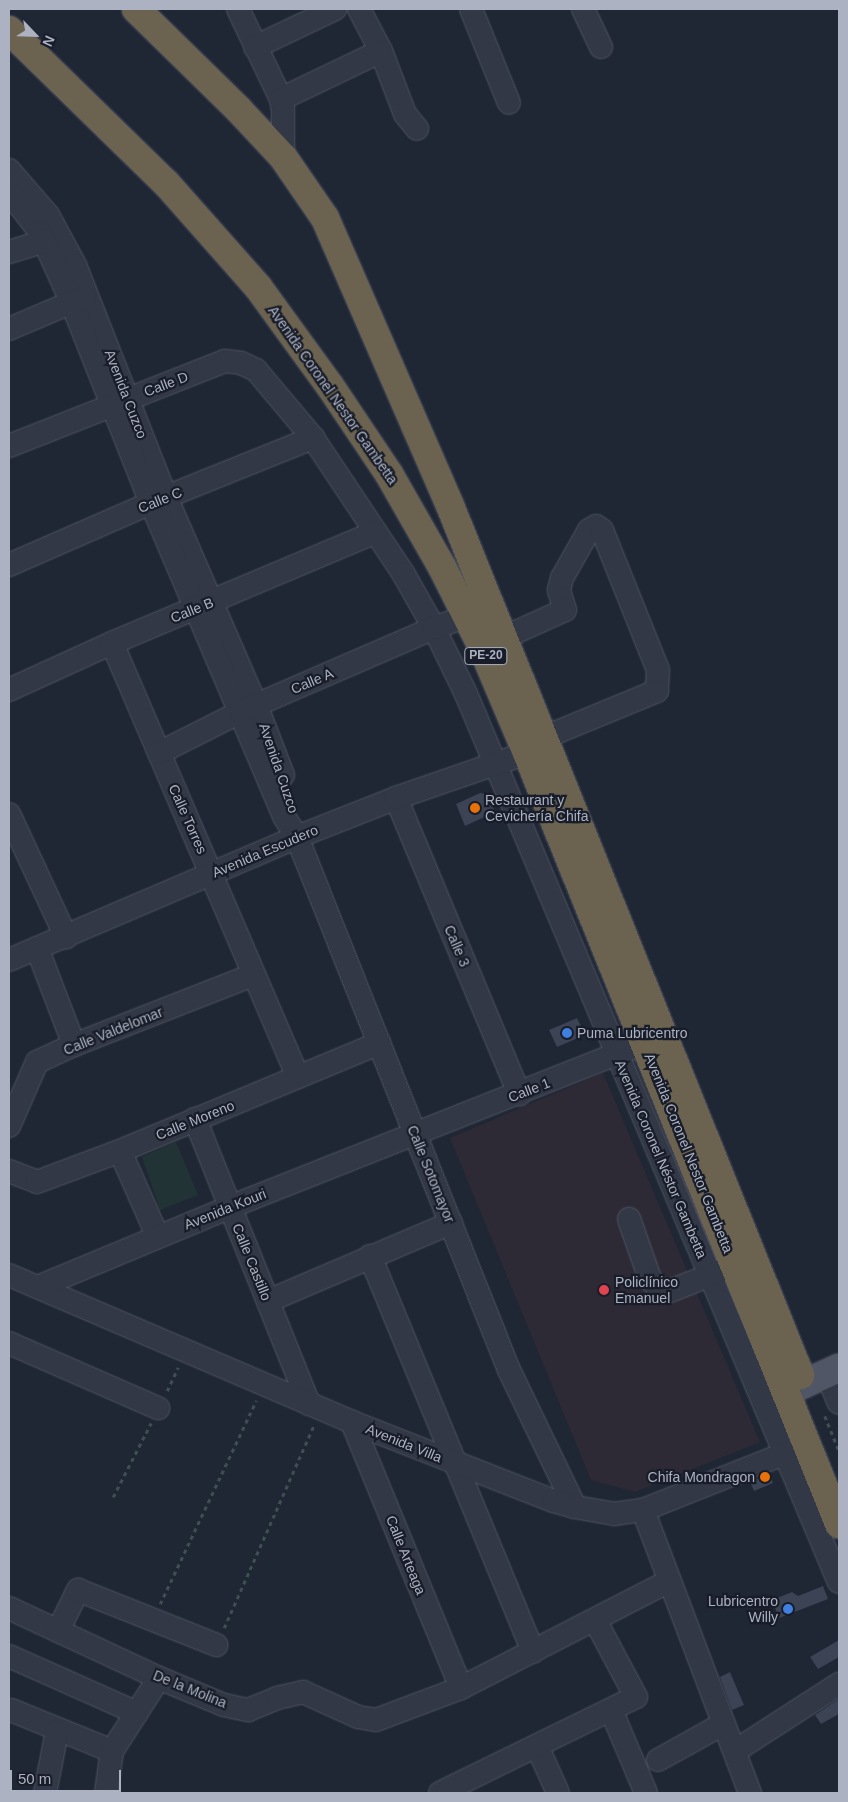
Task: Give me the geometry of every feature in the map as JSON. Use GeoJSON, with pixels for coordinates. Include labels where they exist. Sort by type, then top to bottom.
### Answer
{"type":"FeatureCollection","features":[{"type":"Feature","properties":{"kind":"highway","name":"Avenida Coronel Nestor Gambetta"},"geometry":{"type":"LineString","coordinates":[[136,9],[239,110],[283,157],[325,218],[343,255],[451,508],[503,638],[535,745],[644,1043],[723,1271],[804,1384],[796,1449],[839,1524]]}},
{"type":"Feature","properties":{"kind":"highway","name":"Avenida Coronel Nestor Gambetta"},"geometry":{"type":"LineString","coordinates":[[9,30],[166,183],[258,287],[330,386],[389,474],[535,745],[804,1384],[839,1472]]}},
{"type":"Feature","properties":{"kind":"street"},"geometry":{"type":"LineString","coordinates":[[238,9],[280,99],[283,110],[283,157]]}},
{"type":"Feature","properties":{"kind":"street"},"geometry":{"type":"LineString","coordinates":[[256,47],[335,9]]}},
{"type":"Feature","properties":{"kind":"street"},"geometry":{"type":"LineString","coordinates":[[359,9],[380,51],[405,114],[417,129]]}},
{"type":"Feature","properties":{"kind":"street"},"geometry":{"type":"LineString","coordinates":[[471,9],[509,103]]}},
{"type":"Feature","properties":{"kind":"street"},"geometry":{"type":"LineString","coordinates":[[583,9],[601,47]]}},
{"type":"Feature","properties":{"kind":"street"},"geometry":{"type":"LineString","coordinates":[[280,99],[380,51]]}},
{"type":"Feature","properties":{"kind":"street","name":"Avenida Cuzco"},"geometry":{"type":"LineString","coordinates":[[9,170],[32,195],[55,226],[79,298],[158,500],[248,708],[296,812],[297,837]]}},
{"type":"Feature","properties":{"kind":"street","name":"Avenida Cuzco"},"geometry":{"type":"LineString","coordinates":[[9,192],[34,222],[79,298]]}},
{"type":"Feature","properties":{"kind":"street"},"geometry":{"type":"LineString","coordinates":[[9,252],[45,240]]}},
{"type":"Feature","properties":{"kind":"street"},"geometry":{"type":"LineString","coordinates":[[9,329],[79,298]]}},
{"type":"Feature","properties":{"kind":"street","name":"Calle D"},"geometry":{"type":"LineString","coordinates":[[9,446],[225,361],[241,362]]}},
{"type":"Feature","properties":{"kind":"street","name":"Avenida Coronel Néstor Gambetta"},"geometry":{"type":"LineString","coordinates":[[241,362],[256,370],[312,438],[403,573],[434,628],[466,694],[496,763],[617,1055],[723,1271]]}},
{"type":"Feature","properties":{"kind":"street","name":"Calle C"},"geometry":{"type":"LineString","coordinates":[[9,565],[158,500],[312,438]]}},
{"type":"Feature","properties":{"kind":"street","name":"Avenida Escudero"},"geometry":{"type":"LineString","coordinates":[[9,960],[297,837],[396,798],[496,763],[657,691],[658,670],[602,530],[596,526],[589,530],[562,578],[559,590],[565,610],[503,638]]}},
{"type":"Feature","properties":{"kind":"street","name":"Calle B"},"geometry":{"type":"LineString","coordinates":[[9,690],[112,644],[376,532]]}},
{"type":"Feature","properties":{"kind":"street","name":"Calle A"},"geometry":{"type":"LineString","coordinates":[[159,753],[248,708],[434,628],[467,616]]}},
{"type":"Feature","properties":{"kind":"street","name":"Calle Torres"},"geometry":{"type":"LineString","coordinates":[[112,644],[298,1077]]}},
{"type":"Feature","properties":{"kind":"street","name":"Calle 3"},"geometry":{"type":"LineString","coordinates":[[396,798],[519,1094]]}},
{"type":"Feature","properties":{"kind":"street"},"geometry":{"type":"LineString","coordinates":[[9,814],[66,937]]}},
{"type":"Feature","properties":{"kind":"street","name":"Calle Sotomayor"},"geometry":{"type":"LineString","coordinates":[[297,837],[509,1370],[575,1507]]}},
{"type":"Feature","properties":{"kind":"street"},"geometry":{"type":"LineString","coordinates":[[37,948],[74,1045]]}},
{"type":"Feature","properties":{"kind":"street","name":"Calle Valdelomar"},"geometry":{"type":"LineString","coordinates":[[9,1126],[37,1062],[74,1045],[253,975]]}},
{"type":"Feature","properties":{"kind":"street","name":"Calle Moreno"},"geometry":{"type":"LineString","coordinates":[[9,1170],[37,1182],[120,1151],[379,1043]]}},
{"type":"Feature","properties":{"kind":"street","name":"Calle 1"},"geometry":{"type":"LineString","coordinates":[[414,1134],[644,1043]]}},
{"type":"Feature","properties":{"kind":"street","name":"Calle Castillo"},"geometry":{"type":"LineString","coordinates":[[195,1119],[268,1301],[315,1407]]}},
{"type":"Feature","properties":{"kind":"street","name":"Avenida Kouri"},"geometry":{"type":"LineString","coordinates":[[38,1287],[158,1236],[414,1134]]}},
{"type":"Feature","properties":{"kind":"street"},"geometry":{"type":"LineString","coordinates":[[120,1151],[158,1236]]}},
{"type":"Feature","properties":{"kind":"street"},"geometry":{"type":"LineString","coordinates":[[629,1219],[650,1279],[660,1291],[667,1292],[723,1271]]}},
{"type":"Feature","properties":{"kind":"street"},"geometry":{"type":"LineString","coordinates":[[268,1301],[450,1223]]}},
{"type":"Feature","properties":{"kind":"street"},"geometry":{"type":"LineString","coordinates":[[370,1256],[533,1652]]}},
{"type":"Feature","properties":{"kind":"street","name":"Avenida Villa"},"geometry":{"type":"LineString","coordinates":[[9,1275],[315,1407],[457,1464],[575,1507],[614,1514],[644,1510],[796,1449]]}},
{"type":"Feature","properties":{"kind":"street"},"geometry":{"type":"LineString","coordinates":[[9,1344],[158,1408]]}},
{"type":"Feature","properties":{"kind":"street"},"geometry":{"type":"LineString","coordinates":[[804,1384],[832,1409]]}},
{"type":"Feature","properties":{"kind":"street","name":"Calle Arteaga"},"geometry":{"type":"LineString","coordinates":[[352,1422],[461,1688]]}},
{"type":"Feature","properties":{"kind":"street"},"geometry":{"type":"LineString","coordinates":[[796,1449],[839,1582]]}},
{"type":"Feature","properties":{"kind":"street"},"geometry":{"type":"LineString","coordinates":[[644,1510],[750,1793]]}},
{"type":"Feature","properties":{"kind":"street"},"geometry":{"type":"LineString","coordinates":[[461,1688],[669,1581]]}},
{"type":"Feature","properties":{"kind":"street"},"geometry":{"type":"LineString","coordinates":[[58,1631],[78,1590],[216,1645]]}},
{"type":"Feature","properties":{"kind":"street","name":"De la Molina"},"geometry":{"type":"LineString","coordinates":[[9,1608],[159,1678],[224,1704],[248,1710],[277,1698],[303,1692],[358,1717],[376,1720],[461,1688]]}},
{"type":"Feature","properties":{"kind":"street"},"geometry":{"type":"LineString","coordinates":[[440,1793],[462,1788],[537,1746],[636,1697],[595,1620]]}},
{"type":"Feature","properties":{"kind":"street"},"geometry":{"type":"LineString","coordinates":[[9,1656],[137,1713]]}},
{"type":"Feature","properties":{"kind":"street"},"geometry":{"type":"LineString","coordinates":[[106,1793],[112,1751],[159,1678]]}},
{"type":"Feature","properties":{"kind":"street"},"geometry":{"type":"LineString","coordinates":[[735,1751],[839,1684]]}},
{"type":"Feature","properties":{"kind":"street"},"geometry":{"type":"LineString","coordinates":[[12,1710],[57,1731],[112,1751]]}},
{"type":"Feature","properties":{"kind":"street"},"geometry":{"type":"LineString","coordinates":[[611,1710],[646,1793]]}},
{"type":"Feature","properties":{"kind":"street"},"geometry":{"type":"LineString","coordinates":[[658,1760],[723,1724]]}},
{"type":"Feature","properties":{"kind":"street"},"geometry":{"type":"LineString","coordinates":[[45,1793],[57,1731]]}},
{"type":"Feature","properties":{"kind":"street"},"geometry":{"type":"LineString","coordinates":[[537,1746],[558,1793]]}},
{"type":"Feature","properties":{"kind":"path"},"geometry":{"type":"LineString","coordinates":[[152,1621],[264,1385]]}},
{"type":"Feature","properties":{"kind":"path"},"geometry":{"type":"LineString","coordinates":[[216,1645],[315,1407]]}},
{"type":"Feature","properties":{"kind":"path"},"geometry":{"type":"LineString","coordinates":[[832,1409],[839,1450]]}},
{"type":"Feature","properties":{"kind":"shaded area","name":"Policlínico Emanuel"},"geometry":{"type":"Polygon","coordinates":[[[603,1073],[760,1442],[635,1492],[591,1480],[450,1138],[603,1073]]]}},
{"type":"Feature","properties":{"kind":"shaded area"},"geometry":{"type":"Polygon","coordinates":[[[176,1142],[198,1195],[160,1210],[142,1157],[176,1142]]]}},
{"type":"Feature","properties":{"kind":"building","name":"Restaurant y Cevichería Chifa"},"geometry":{"type":"Polygon","coordinates":[[[480,793],[487,794],[495,812],[465,826],[456,804],[480,793]]]}},
{"type":"Feature","properties":{"kind":"building","name":"Puma Lubricentro"},"geometry":{"type":"Polygon","coordinates":[[[577,1018],[585,1035],[557,1047],[549,1030],[577,1018]]]}},
{"type":"Feature","properties":{"kind":"building"},"geometry":{"type":"Polygon","coordinates":[[[769,1474],[773,1483],[754,1491],[750,1482],[769,1474]]]}},
{"type":"Feature","properties":{"kind":"building","name":"Lubricentro Willy"},"geometry":{"type":"Polygon","coordinates":[[[823,1586],[828,1599],[779,1618],[772,1600],[792,1592],[798,1596],[823,1586]]]}},
{"type":"Feature","properties":{"kind":"building"},"geometry":{"type":"Polygon","coordinates":[[[839,1640],[839,1657],[818,1669],[810,1657],[839,1640]]]}},
{"type":"Feature","properties":{"kind":"building"},"geometry":{"type":"Polygon","coordinates":[[[730,1672],[744,1705],[732,1710],[720,1677],[730,1672]]]}},
{"type":"Feature","properties":{"kind":"building"},"geometry":{"type":"Polygon","coordinates":[[[839,1699],[839,1714],[821,1724],[815,1715],[839,1699]]]}},
{"type":"Feature","properties":{"kind":"place","name":"Restaurant y Cevichería Chifa"},"geometry":{"type":"Point","coordinates":[475,808]}},
{"type":"Feature","properties":{"kind":"place","name":"Puma Lubricentro"},"geometry":{"type":"Point","coordinates":[567,1033]}},
{"type":"Feature","properties":{"kind":"place","name":"Policlínico Emanuel"},"geometry":{"type":"Point","coordinates":[604,1290]}},
{"type":"Feature","properties":{"kind":"place","name":"Chifa Mondragon"},"geometry":{"type":"Point","coordinates":[765,1477]}},
{"type":"Feature","properties":{"kind":"place","name":"Lubricentro Willy"},"geometry":{"type":"Point","coordinates":[788,1609]}}]}
